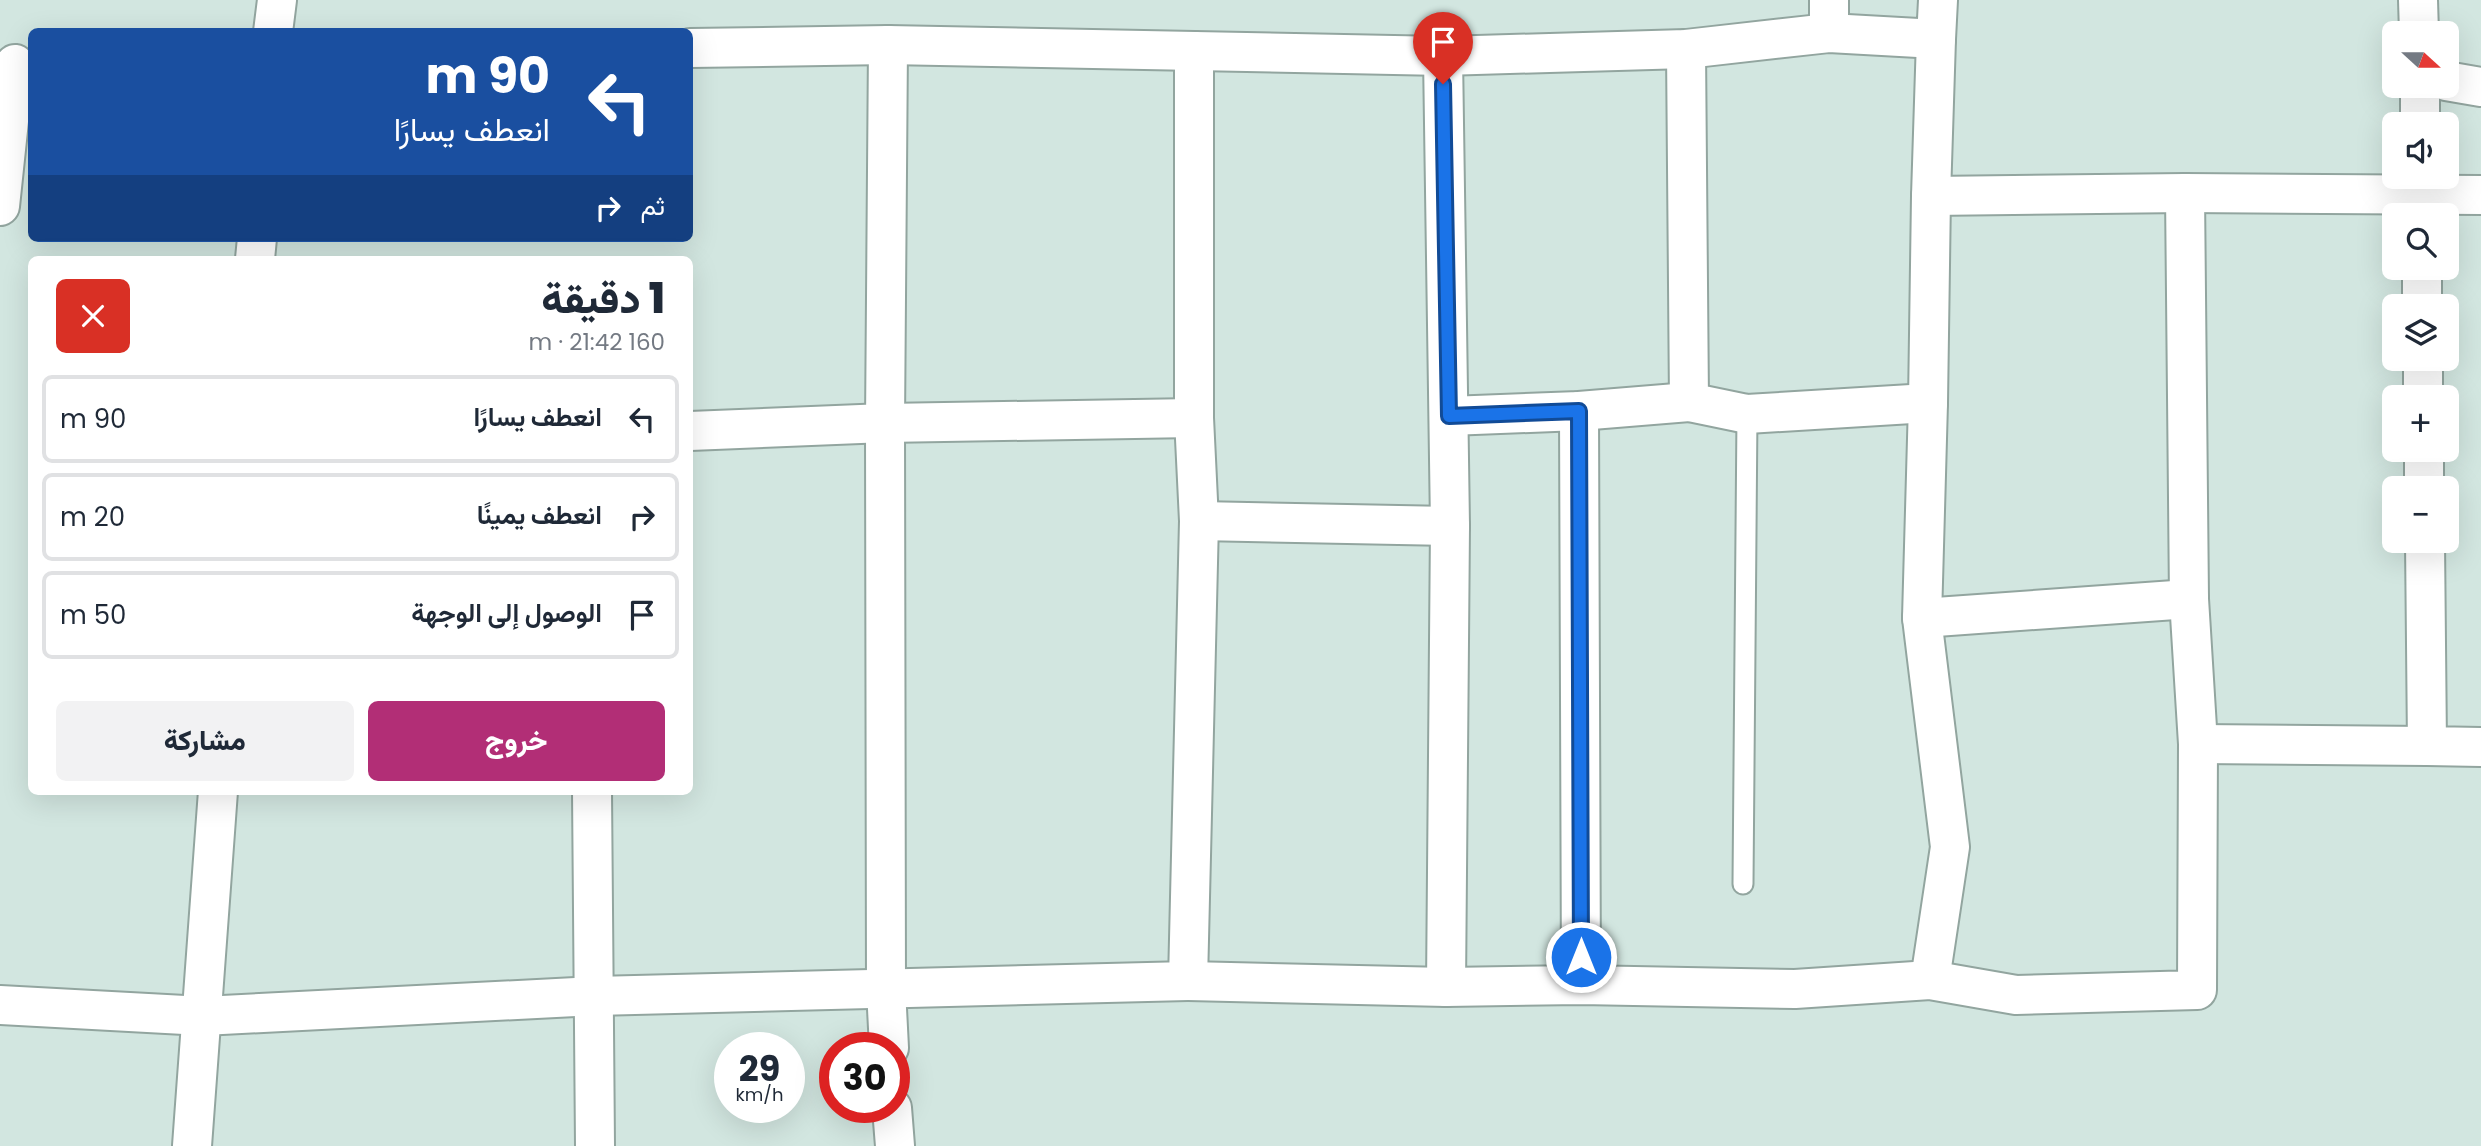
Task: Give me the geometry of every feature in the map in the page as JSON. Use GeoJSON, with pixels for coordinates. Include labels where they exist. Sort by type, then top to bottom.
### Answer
{"type":"FeatureCollection","features":[{"type":"Feature","properties":{"kind":"street"},"geometry":{"type":"LineString","coordinates":[[274,28],[277,0]]}},
{"type":"Feature","properties":{"kind":"street"},"geometry":{"type":"LineString","coordinates":[[1930,980],[1950,847],[1922,618],[1938,0]]}},
{"type":"Feature","properties":{"kind":"street"},"geometry":{"type":"LineString","coordinates":[[2418,0],[2419,21]]}},
{"type":"Feature","properties":{"kind":"street"},"geometry":{"type":"LineString","coordinates":[[693,48],[888,45],[1443,57],[1686,49],[1829,16],[1937,38]]}},
{"type":"Feature","properties":{"kind":"street"},"geometry":{"type":"LineString","coordinates":[[888,45],[885,423],[888,1032]]}},
{"type":"Feature","properties":{"kind":"street"},"geometry":{"type":"LineString","coordinates":[[1686,49],[1689,402]]}},
{"type":"Feature","properties":{"kind":"street"},"geometry":{"type":"LineString","coordinates":[[1188,981],[1199,521],[1194,418],[1194,51]]}},
{"type":"Feature","properties":{"kind":"street"},"geometry":{"type":"LineString","coordinates":[[1443,57],[1450,526],[1446,987]]}},
{"type":"Feature","properties":{"kind":"street"},"geometry":{"type":"LineString","coordinates":[[0,206],[15,64]]}},
{"type":"Feature","properties":{"kind":"street"},"geometry":{"type":"LineString","coordinates":[[2459,84],[2481,87]]}},
{"type":"Feature","properties":{"kind":"street"},"geometry":{"type":"LineString","coordinates":[[1931,196],[2185,193],[2481,195]]}},
{"type":"Feature","properties":{"kind":"street"},"geometry":{"type":"LineString","coordinates":[[0,1004],[203,1016],[595,996],[1188,981],[1446,987],[1581,985],[1796,989],[1930,980],[2016,995],[2197,990],[2198,744],[2189,598],[2185,193]]}},
{"type":"Feature","properties":{"kind":"street"},"geometry":{"type":"LineString","coordinates":[[1449,416],[1579,411],[1689,402],[1747,414],[1928,404]]}},
{"type":"Feature","properties":{"kind":"street"},"geometry":{"type":"LineString","coordinates":[[1579,411],[1581,985]]}},
{"type":"Feature","properties":{"kind":"street"},"geometry":{"type":"LineString","coordinates":[[693,430],[885,423],[1194,418]]}},
{"type":"Feature","properties":{"kind":"street"},"geometry":{"type":"LineString","coordinates":[[1199,521],[1450,526]]}},
{"type":"Feature","properties":{"kind":"street"},"geometry":{"type":"LineString","coordinates":[[2425,553],[2427,746]]}},
{"type":"Feature","properties":{"kind":"street"},"geometry":{"type":"LineString","coordinates":[[1922,618],[2189,598]]}},
{"type":"Feature","properties":{"kind":"street"},"geometry":{"type":"LineString","coordinates":[[2198,744],[2481,747]]}},
{"type":"Feature","properties":{"kind":"street"},"geometry":{"type":"LineString","coordinates":[[192,1146],[218,795]]}},
{"type":"Feature","properties":{"kind":"street"},"geometry":{"type":"LineString","coordinates":[[592,795],[595,1146]]}},
{"type":"Feature","properties":{"kind":"street"},"geometry":{"type":"LineString","coordinates":[[893,1123],[895,1146]]}},
{"type":"Feature","properties":{"kind":"lane"},"geometry":{"type":"LineString","coordinates":[[1743,884],[1747,414]]}},
{"type":"Feature","properties":{"kind":"route"},"geometry":{"type":"LineString","coordinates":[[1443,84],[1449,416],[1579,411],[1581,957]]}}]}
